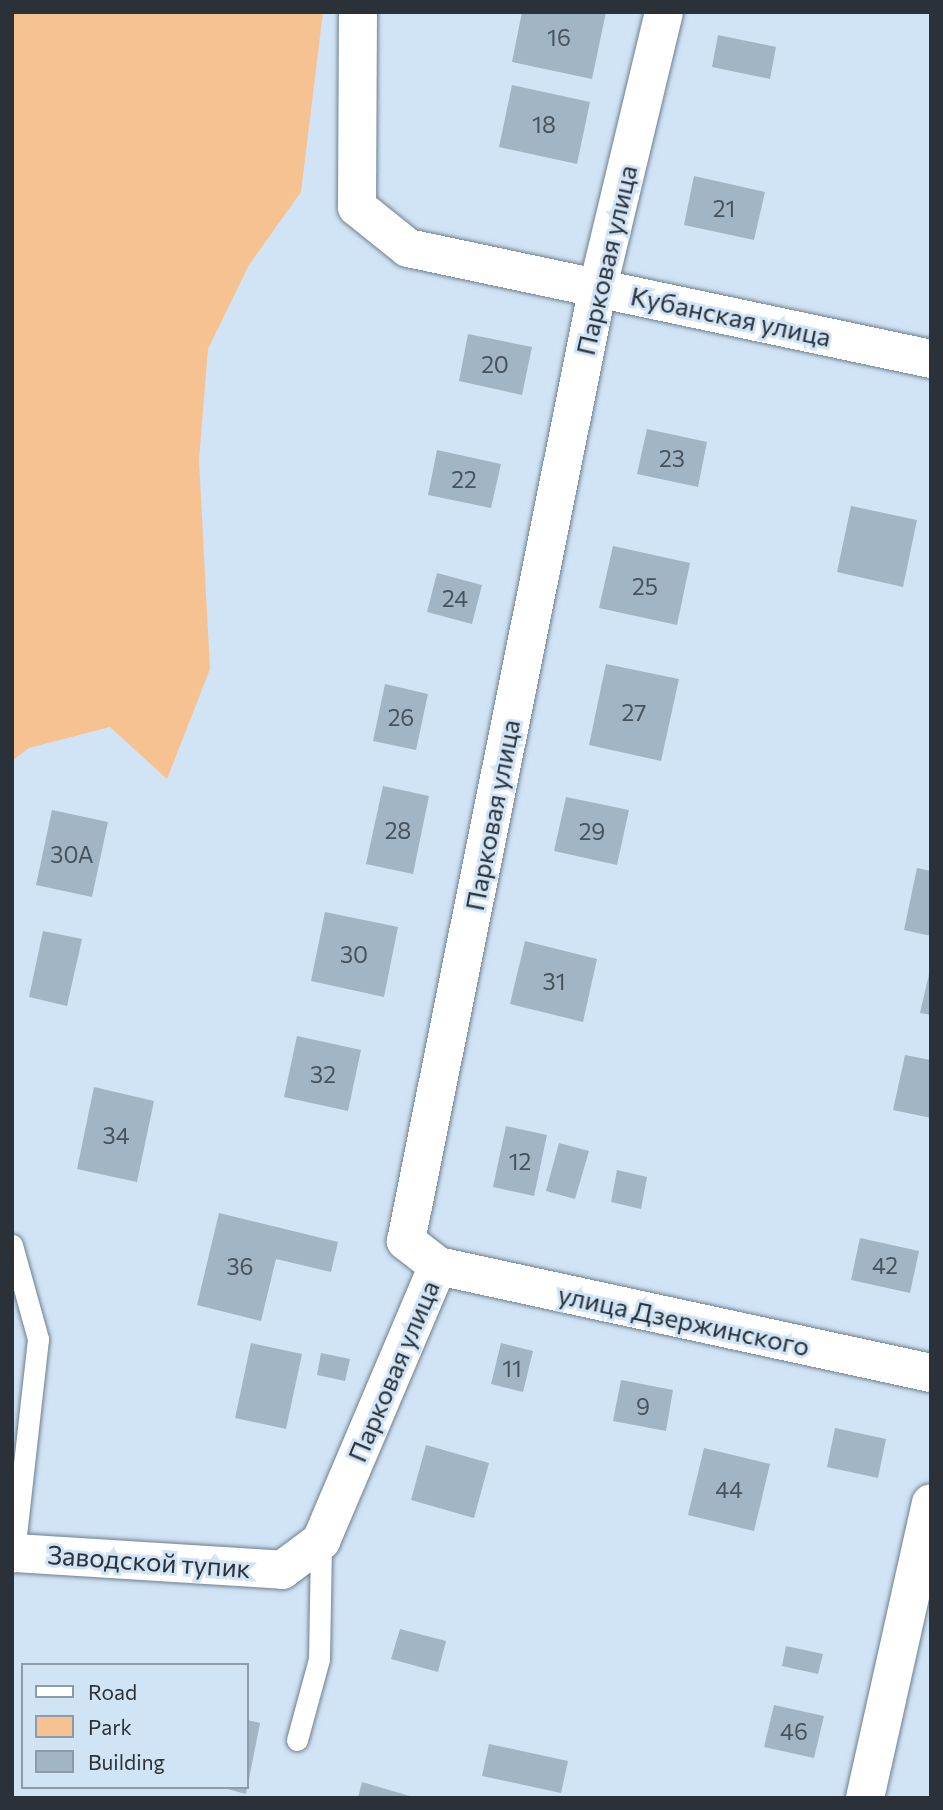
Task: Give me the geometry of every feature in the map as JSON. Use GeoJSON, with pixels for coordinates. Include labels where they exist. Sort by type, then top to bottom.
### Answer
{"type":"FeatureCollection","features":[{"type":"Feature","properties":{"kind":"street","name":"Кубанская улица"},"geometry":{"type":"LineString","coordinates":[[358,12],[357,207],[408,248],[931,359]]}},
{"type":"Feature","properties":{"kind":"street","name":"Парковая улица"},"geometry":{"type":"LineString","coordinates":[[321,1541],[438,1266],[406,1241],[597,287],[664,12]]}},
{"type":"Feature","properties":{"kind":"street","name":"улица Дзержинского"},"geometry":{"type":"LineString","coordinates":[[438,1266],[931,1373]]}},
{"type":"Feature","properties":{"kind":"street"},"geometry":{"type":"LineString","coordinates":[[865,1798],[931,1503]]}},
{"type":"Feature","properties":{"kind":"street","name":"Заводской тупик"},"geometry":{"type":"LineString","coordinates":[[13,1556],[282,1570],[321,1541]]}},
{"type":"Feature","properties":{"kind":"lane"},"geometry":{"type":"LineString","coordinates":[[12,1245],[38,1339],[13,1556]]}},
{"type":"Feature","properties":{"kind":"lane"},"geometry":{"type":"LineString","coordinates":[[297,1740],[319,1659],[321,1541]]}},
{"type":"Feature","properties":{"kind":"green space"},"geometry":{"type":"Polygon","coordinates":[[[12,12],[323,12],[301,192],[249,265],[208,349],[199,460],[210,669],[167,779],[110,727],[29,748],[12,761],[12,12]]]}},
{"type":"Feature","properties":{"kind":"building"},"geometry":{"type":"Polygon","coordinates":[[[522,12],[606,12],[592,79],[512,62],[522,12]]]}},
{"type":"Feature","properties":{"kind":"building"},"geometry":{"type":"Polygon","coordinates":[[[718,35],[776,47],[770,79],[712,67],[718,35]]]}},
{"type":"Feature","properties":{"kind":"building"},"geometry":{"type":"Polygon","coordinates":[[[512,85],[590,102],[577,164],[499,147],[512,85]]]}},
{"type":"Feature","properties":{"kind":"building"},"geometry":{"type":"Polygon","coordinates":[[[694,176],[765,192],[754,240],[684,225],[694,176]]]}},
{"type":"Feature","properties":{"kind":"building"},"geometry":{"type":"Polygon","coordinates":[[[468,334],[532,347],[522,395],[459,381],[468,334]]]}},
{"type":"Feature","properties":{"kind":"building"},"geometry":{"type":"Polygon","coordinates":[[[647,429],[707,442],[698,487],[637,474],[647,429]]]}},
{"type":"Feature","properties":{"kind":"building"},"geometry":{"type":"Polygon","coordinates":[[[437,450],[501,464],[491,508],[428,495],[437,450]]]}},
{"type":"Feature","properties":{"kind":"building"},"geometry":{"type":"Polygon","coordinates":[[[851,506],[917,520],[903,587],[837,572],[851,506]]]}},
{"type":"Feature","properties":{"kind":"building"},"geometry":{"type":"Polygon","coordinates":[[[613,546],[690,563],[677,625],[599,608],[613,546]]]}},
{"type":"Feature","properties":{"kind":"building"},"geometry":{"type":"Polygon","coordinates":[[[437,573],[482,585],[472,624],[427,612],[437,573]]]}},
{"type":"Feature","properties":{"kind":"building"},"geometry":{"type":"Polygon","coordinates":[[[606,664],[679,679],[661,761],[589,745],[606,664]]]}},
{"type":"Feature","properties":{"kind":"building"},"geometry":{"type":"Polygon","coordinates":[[[385,684],[428,694],[416,750],[373,741],[385,684]]]}},
{"type":"Feature","properties":{"kind":"building"},"geometry":{"type":"Polygon","coordinates":[[[383,786],[429,796],[413,874],[366,864],[383,786]]]}},
{"type":"Feature","properties":{"kind":"building"},"geometry":{"type":"Polygon","coordinates":[[[566,797],[629,810],[617,865],[554,851],[566,797]]]}},
{"type":"Feature","properties":{"kind":"building"},"geometry":{"type":"Polygon","coordinates":[[[52,810],[108,822],[92,897],[36,885],[52,810]]]}},
{"type":"Feature","properties":{"kind":"building"},"geometry":{"type":"Polygon","coordinates":[[[917,868],[931,871],[931,936],[904,930],[917,868]]]}},
{"type":"Feature","properties":{"kind":"building"},"geometry":{"type":"Polygon","coordinates":[[[325,912],[398,927],[384,997],[311,981],[325,912]]]}},
{"type":"Feature","properties":{"kind":"building"},"geometry":{"type":"Polygon","coordinates":[[[43,931],[82,939],[67,1006],[29,997],[43,931]]]}},
{"type":"Feature","properties":{"kind":"building"},"geometry":{"type":"Polygon","coordinates":[[[525,941],[597,959],[583,1022],[510,1004],[525,941]]]}},
{"type":"Feature","properties":{"kind":"building"},"geometry":{"type":"Polygon","coordinates":[[[931,970],[931,1015],[920,1013],[931,970]]]}},
{"type":"Feature","properties":{"kind":"building"},"geometry":{"type":"Polygon","coordinates":[[[297,1036],[361,1050],[348,1111],[284,1097],[297,1036]]]}},
{"type":"Feature","properties":{"kind":"building"},"geometry":{"type":"Polygon","coordinates":[[[905,1055],[931,1060],[931,1118],[893,1110],[905,1055]]]}},
{"type":"Feature","properties":{"kind":"building"},"geometry":{"type":"Polygon","coordinates":[[[94,1087],[154,1101],[137,1182],[77,1169],[94,1087]]]}},
{"type":"Feature","properties":{"kind":"building"},"geometry":{"type":"Polygon","coordinates":[[[506,1126],[547,1135],[534,1196],[493,1187],[506,1126]]]}},
{"type":"Feature","properties":{"kind":"building"},"geometry":{"type":"Polygon","coordinates":[[[559,1143],[589,1151],[575,1199],[546,1191],[559,1143]]]}},
{"type":"Feature","properties":{"kind":"building"},"geometry":{"type":"Polygon","coordinates":[[[617,1170],[647,1177],[641,1209],[611,1202],[617,1170]]]}},
{"type":"Feature","properties":{"kind":"building"},"geometry":{"type":"Polygon","coordinates":[[[219,1213],[338,1242],[331,1272],[276,1259],[261,1321],[197,1305],[219,1213]]]}},
{"type":"Feature","properties":{"kind":"building"},"geometry":{"type":"Polygon","coordinates":[[[860,1238],[919,1251],[910,1293],[851,1280],[860,1238]]]}},
{"type":"Feature","properties":{"kind":"building"},"geometry":{"type":"Polygon","coordinates":[[[251,1343],[302,1354],[286,1429],[235,1418],[251,1343]]]}},
{"type":"Feature","properties":{"kind":"building"},"geometry":{"type":"Polygon","coordinates":[[[501,1343],[533,1351],[523,1392],[491,1384],[501,1343]]]}},
{"type":"Feature","properties":{"kind":"building"},"geometry":{"type":"Polygon","coordinates":[[[321,1353],[350,1359],[345,1381],[317,1375],[321,1353]]]}},
{"type":"Feature","properties":{"kind":"building"},"geometry":{"type":"Polygon","coordinates":[[[621,1380],[673,1390],[666,1431],[613,1421],[621,1380]]]}},
{"type":"Feature","properties":{"kind":"building"},"geometry":{"type":"Polygon","coordinates":[[[835,1428],[886,1439],[878,1478],[827,1467],[835,1428]]]}},
{"type":"Feature","properties":{"kind":"building"},"geometry":{"type":"Polygon","coordinates":[[[426,1445],[489,1463],[474,1518],[411,1500],[426,1445]]]}},
{"type":"Feature","properties":{"kind":"building"},"geometry":{"type":"Polygon","coordinates":[[[704,1448],[770,1464],[754,1531],[688,1515],[704,1448]]]}},
{"type":"Feature","properties":{"kind":"building"},"geometry":{"type":"Polygon","coordinates":[[[400,1629],[446,1641],[438,1672],[391,1659],[400,1629]]]}},
{"type":"Feature","properties":{"kind":"building"},"geometry":{"type":"Polygon","coordinates":[[[786,1646],[823,1654],[818,1674],[782,1666],[786,1646]]]}},
{"type":"Feature","properties":{"kind":"building"},"geometry":{"type":"Polygon","coordinates":[[[774,1705],[824,1716],[814,1758],[764,1747],[774,1705]]]}},
{"type":"Feature","properties":{"kind":"building"},"geometry":{"type":"Polygon","coordinates":[[[248,1720],[260,1723],[248,1784],[248,1720]]]}},
{"type":"Feature","properties":{"kind":"building"},"geometry":{"type":"Polygon","coordinates":[[[489,1744],[568,1761],[561,1793],[482,1776],[489,1744]]]}},
{"type":"Feature","properties":{"kind":"building"},"geometry":{"type":"Polygon","coordinates":[[[362,1782],[413,1797],[413,1798],[358,1798],[362,1782]]]}},
{"type":"Feature","properties":{"kind":"building"},"geometry":{"type":"Polygon","coordinates":[[[227,1789],[247,1789],[246,1794],[227,1789]]]}}]}
